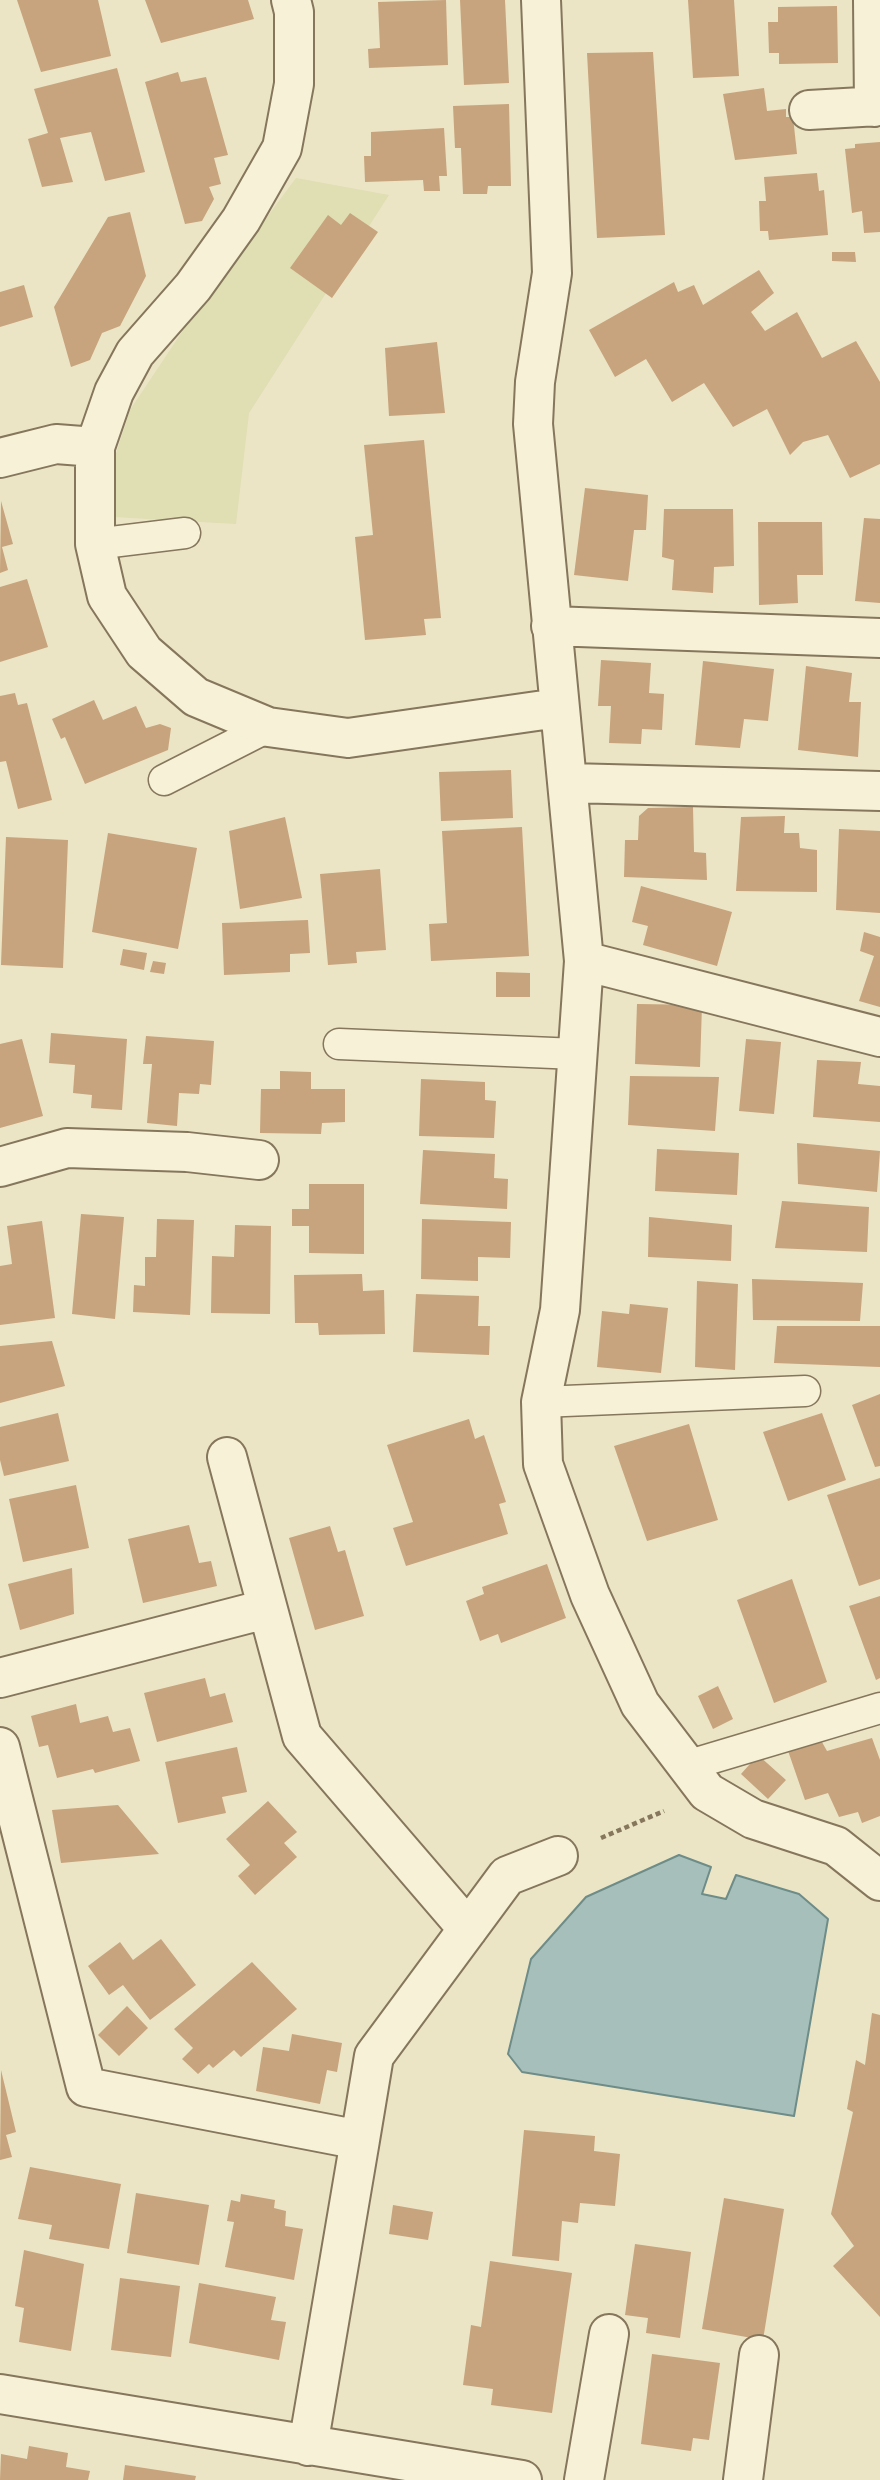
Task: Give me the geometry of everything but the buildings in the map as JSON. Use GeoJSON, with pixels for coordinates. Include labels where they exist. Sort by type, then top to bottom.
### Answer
{"type":"FeatureCollection","features":[{"type":"Feature","properties":{"kind":"street"},"geometry":{"type":"LineString","coordinates":[[290,0],[294,12],[293,84],[282,148],[241,220],[193,287],[135,352],[114,392],[94,447],[95,544],[107,596],[144,652],[196,697],[268,727],[348,738],[558,708]]}},
{"type":"Feature","properties":{"kind":"street"},"geometry":{"type":"LineString","coordinates":[[541,0],[552,273],[535,382],[533,424],[584,961],[560,1310],[541,1402],[543,1464],[590,1595],[640,1704],[696,1779],[753,1819],[836,1846],[880,1881]]}},
{"type":"Feature","properties":{"kind":"street"},"geometry":{"type":"LineString","coordinates":[[809,110],[877,106],[873,0]]}},
{"type":"Feature","properties":{"kind":"street"},"geometry":{"type":"LineString","coordinates":[[0,458],[56,444],[94,447]]}},
{"type":"Feature","properties":{"kind":"street"},"geometry":{"type":"LineString","coordinates":[[551,626],[880,638]]}},
{"type":"Feature","properties":{"kind":"street"},"geometry":{"type":"LineString","coordinates":[[569,783],[880,791]]}},
{"type":"Feature","properties":{"kind":"street"},"geometry":{"type":"LineString","coordinates":[[584,961],[880,1037]]}},
{"type":"Feature","properties":{"kind":"street"},"geometry":{"type":"LineString","coordinates":[[0,1167],[67,1148],[187,1152],[259,1160]]}},
{"type":"Feature","properties":{"kind":"street"},"geometry":{"type":"LineString","coordinates":[[227,1457],[302,1736],[468,1929]]}},
{"type":"Feature","properties":{"kind":"street"},"geometry":{"type":"LineString","coordinates":[[0,1678],[266,1609]]}},
{"type":"Feature","properties":{"kind":"street"},"geometry":{"type":"LineString","coordinates":[[0,1747],[86,2087],[360,2140]]}},
{"type":"Feature","properties":{"kind":"street"},"geometry":{"type":"LineString","coordinates":[[308,2446],[374,2056],[507,1876],[558,1856]]}},
{"type":"Feature","properties":{"kind":"street"},"geometry":{"type":"LineString","coordinates":[[584,2480],[609,2334]]}},
{"type":"Feature","properties":{"kind":"street"},"geometry":{"type":"LineString","coordinates":[[743,2480],[759,2355]]}},
{"type":"Feature","properties":{"kind":"street"},"geometry":{"type":"LineString","coordinates":[[0,2394],[522,2480]]}},
{"type":"Feature","properties":{"kind":"lane"},"geometry":{"type":"LineString","coordinates":[[95,544],[185,533]]}},
{"type":"Feature","properties":{"kind":"lane"},"geometry":{"type":"LineString","coordinates":[[164,780],[268,727]]}},
{"type":"Feature","properties":{"kind":"lane"},"geometry":{"type":"LineString","coordinates":[[339,1044],[577,1054]]}},
{"type":"Feature","properties":{"kind":"lane"},"geometry":{"type":"LineString","coordinates":[[541,1402],[805,1391]]}},
{"type":"Feature","properties":{"kind":"lane"},"geometry":{"type":"LineString","coordinates":[[696,1779],[880,1708]]}},
{"type":"Feature","properties":{"kind":"path"},"geometry":{"type":"LineString","coordinates":[[558,1856],[696,1779]]}},
{"type":"Feature","properties":{"kind":"shaded area"},"geometry":{"type":"Polygon","coordinates":[[[296,178],[389,195],[249,413],[236,524],[114,517],[115,457],[130,410],[184,329],[296,178]]]}},
{"type":"Feature","properties":{"kind":"water"},"geometry":{"type":"Polygon","coordinates":[[[679,1855],[711,1867],[702,1894],[726,1899],[736,1875],[799,1894],[828,1919],[794,2116],[522,2072],[508,2054],[531,1959],[586,1897],[679,1855]]]}}]}
